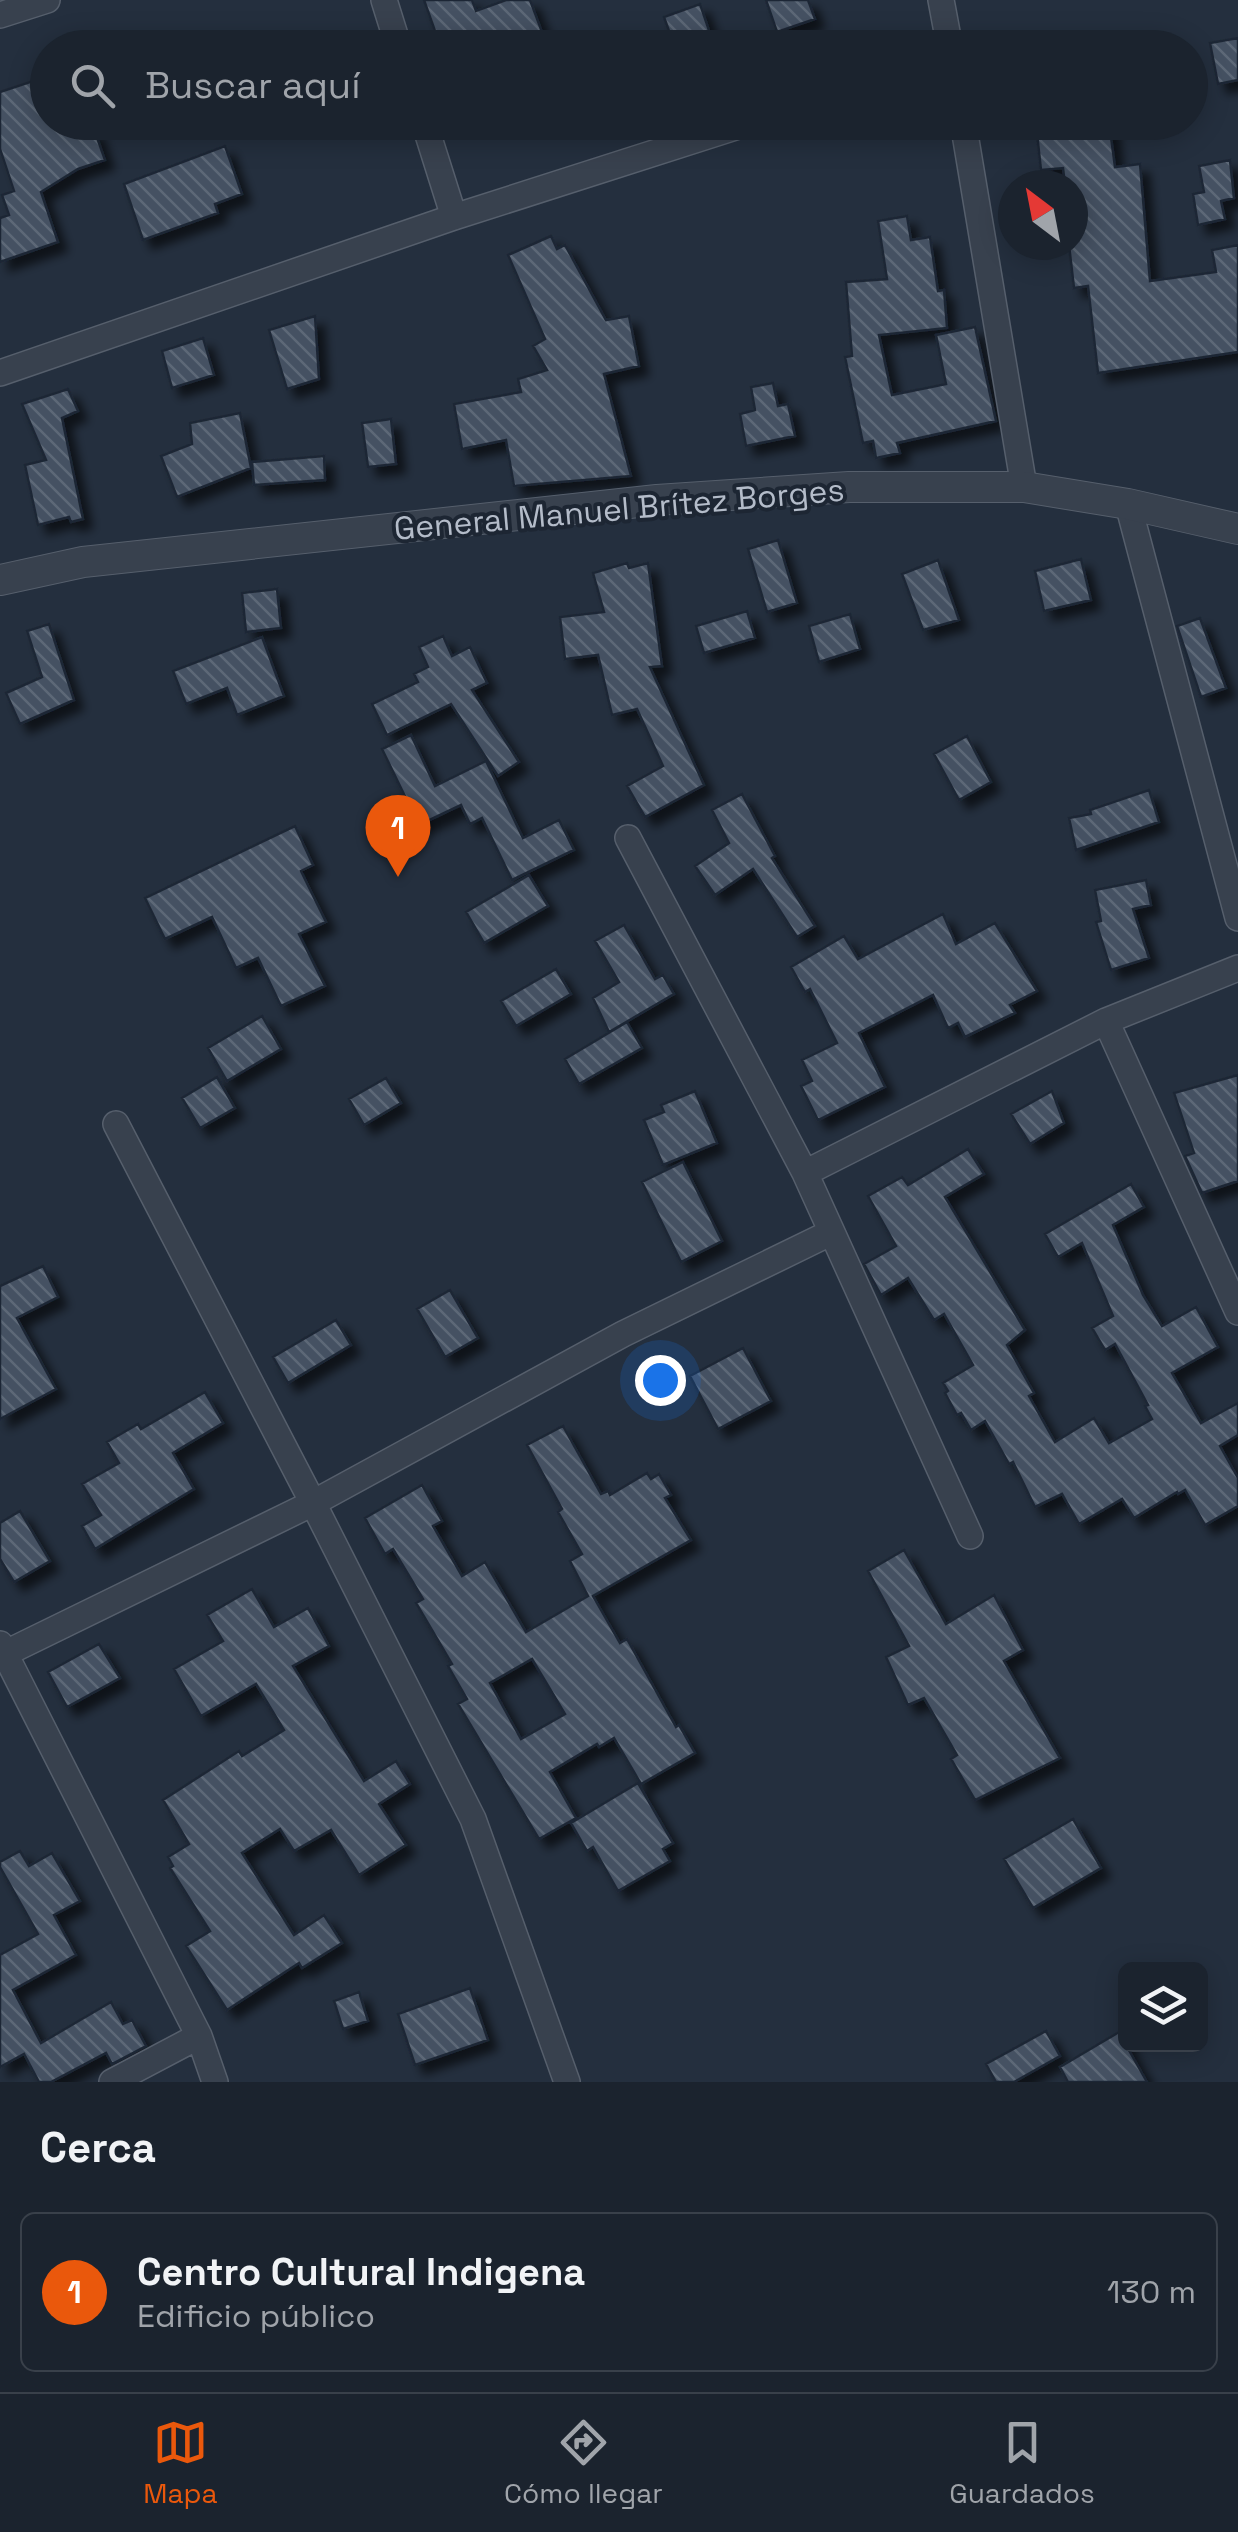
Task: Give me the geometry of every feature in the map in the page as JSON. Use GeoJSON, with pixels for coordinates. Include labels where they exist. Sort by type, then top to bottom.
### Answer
{"type":"FeatureCollection","features":[{"type":"Feature","properties":{"kind":"street"},"geometry":{"type":"LineString","coordinates":[[0,15],[47,0]]}},
{"type":"Feature","properties":{"kind":"street"},"geometry":{"type":"LineString","coordinates":[[384,0],[393,30]]}},
{"type":"Feature","properties":{"kind":"street"},"geometry":{"type":"LineString","coordinates":[[941,0],[947,30]]}},
{"type":"Feature","properties":{"kind":"street"},"geometry":{"type":"LineString","coordinates":[[430,140],[454,216]]}},
{"type":"Feature","properties":{"kind":"street"},"geometry":{"type":"LineString","coordinates":[[0,373],[454,216],[694,140]]}},
{"type":"Feature","properties":{"kind":"street"},"geometry":{"type":"LineString","coordinates":[[966,140],[1024,487]]}},
{"type":"Feature","properties":{"kind":"street","name":"General Manuel Brítez Borges"},"geometry":{"type":"LineString","coordinates":[[0,580],[83,562],[657,500],[848,486],[1024,487],[1128,504],[1238,529]]}},
{"type":"Feature","properties":{"kind":"street"},"geometry":{"type":"LineString","coordinates":[[1128,504],[1238,918]]}},
{"type":"Feature","properties":{"kind":"street"},"geometry":{"type":"LineString","coordinates":[[628,838],[805,1173],[970,1536]]}},
{"type":"Feature","properties":{"kind":"street"},"geometry":{"type":"LineString","coordinates":[[805,1173],[1106,1020],[1238,968]]}},
{"type":"Feature","properties":{"kind":"street"},"geometry":{"type":"LineString","coordinates":[[1106,1020],[1238,1312]]}},
{"type":"Feature","properties":{"kind":"street"},"geometry":{"type":"LineString","coordinates":[[116,1124],[473,1819],[567,2082]]}},
{"type":"Feature","properties":{"kind":"street"},"geometry":{"type":"LineString","coordinates":[[215,2082],[199,2036],[2,1651],[314,1503],[623,1334],[830,1232]]}},
{"type":"Feature","properties":{"kind":"street"},"geometry":{"type":"LineString","coordinates":[[112,2082],[199,2036]]}},
{"type":"Feature","properties":{"kind":"building"},"geometry":{"type":"Polygon","coordinates":[[[424,0],[472,0],[476,11],[506,0],[530,0],[541,30],[435,30],[424,0]]]}},
{"type":"Feature","properties":{"kind":"building"},"geometry":{"type":"Polygon","coordinates":[[[766,0],[808,0],[815,19],[776,30],[766,0]]]}},
{"type":"Feature","properties":{"kind":"building"},"geometry":{"type":"Polygon","coordinates":[[[700,4],[709,30],[669,30],[664,17],[700,4]]]}},
{"type":"Feature","properties":{"kind":"building"},"geometry":{"type":"Polygon","coordinates":[[[1238,38],[1238,80],[1218,84],[1210,43],[1238,38]]]}},
{"type":"Feature","properties":{"kind":"building"},"geometry":{"type":"Polygon","coordinates":[[[30,82],[30,140],[98,140],[105,160],[78,169],[41,192],[58,242],[0,262],[0,218],[9,215],[2,195],[14,191],[0,149],[0,92],[30,82]]]}},
{"type":"Feature","properties":{"kind":"building"},"geometry":{"type":"Polygon","coordinates":[[[1038,140],[1111,140],[1115,167],[1140,164],[1150,281],[1216,272],[1212,250],[1238,245],[1238,352],[1098,373],[1088,286],[1074,288],[1071,260],[1088,260],[1088,170],[1041,170],[1038,140]]]}},
{"type":"Feature","properties":{"kind":"building"},"geometry":{"type":"Polygon","coordinates":[[[225,146],[242,194],[215,204],[218,213],[143,240],[124,184],[225,146]]]}},
{"type":"Feature","properties":{"kind":"building"},"geometry":{"type":"Polygon","coordinates":[[[1230,160],[1234,198],[1221,201],[1225,219],[1198,225],[1193,194],[1204,192],[1199,166],[1230,160]]]}},
{"type":"Feature","properties":{"kind":"building"},"geometry":{"type":"Polygon","coordinates":[[[907,216],[911,240],[930,237],[938,291],[944,290],[947,328],[879,335],[892,395],[946,384],[936,335],[975,327],[996,421],[897,443],[900,453],[876,458],[873,441],[863,443],[845,357],[852,356],[846,282],[887,279],[878,221],[907,216]]]}},
{"type":"Feature","properties":{"kind":"building"},"geometry":{"type":"Polygon","coordinates":[[[551,236],[557,249],[565,245],[606,320],[629,316],[639,366],[604,374],[631,476],[514,486],[506,440],[462,449],[454,404],[521,392],[518,379],[547,370],[533,346],[545,339],[508,255],[551,236]]]}},
{"type":"Feature","properties":{"kind":"building"},"geometry":{"type":"Polygon","coordinates":[[[315,316],[319,379],[287,389],[269,330],[315,316]]]}},
{"type":"Feature","properties":{"kind":"building"},"geometry":{"type":"Polygon","coordinates":[[[203,338],[214,375],[172,388],[162,351],[203,338]]]}},
{"type":"Feature","properties":{"kind":"building"},"geometry":{"type":"Polygon","coordinates":[[[773,383],[778,406],[788,404],[795,436],[746,446],[740,414],[755,410],[751,387],[773,383]]]}},
{"type":"Feature","properties":{"kind":"building"},"geometry":{"type":"Polygon","coordinates":[[[68,389],[78,411],[62,418],[83,519],[71,522],[69,517],[38,525],[25,465],[46,460],[22,404],[68,389]]]}},
{"type":"Feature","properties":{"kind":"building"},"geometry":{"type":"Polygon","coordinates":[[[240,413],[251,468],[177,497],[161,456],[192,444],[190,423],[240,413]]]}},
{"type":"Feature","properties":{"kind":"building"},"geometry":{"type":"Polygon","coordinates":[[[391,419],[396,464],[368,467],[362,423],[391,419]]]}},
{"type":"Feature","properties":{"kind":"building"},"geometry":{"type":"Polygon","coordinates":[[[324,456],[325,480],[254,485],[252,462],[324,456]]]}},
{"type":"Feature","properties":{"kind":"building"},"geometry":{"type":"Polygon","coordinates":[[[778,540],[797,603],[767,612],[748,549],[778,540]]]}},
{"type":"Feature","properties":{"kind":"building"},"geometry":{"type":"Polygon","coordinates":[[[1081,559],[1091,600],[1044,611],[1035,571],[1081,559]]]}},
{"type":"Feature","properties":{"kind":"building"},"geometry":{"type":"Polygon","coordinates":[[[938,560],[959,620],[923,630],[902,574],[938,560]]]}},
{"type":"Feature","properties":{"kind":"building"},"geometry":{"type":"Polygon","coordinates":[[[627,563],[629,568],[648,563],[662,666],[650,667],[704,785],[645,817],[627,786],[663,766],[637,709],[612,715],[598,655],[565,659],[560,617],[604,612],[593,573],[627,563]]]}},
{"type":"Feature","properties":{"kind":"building"},"geometry":{"type":"Polygon","coordinates":[[[277,589],[281,628],[246,632],[242,593],[277,589]]]}},
{"type":"Feature","properties":{"kind":"building"},"geometry":{"type":"Polygon","coordinates":[[[747,611],[755,638],[704,653],[696,626],[747,611]]]}},
{"type":"Feature","properties":{"kind":"building"},"geometry":{"type":"Polygon","coordinates":[[[850,614],[860,649],[819,662],[809,626],[850,614]]]}},
{"type":"Feature","properties":{"kind":"building"},"geometry":{"type":"Polygon","coordinates":[[[1200,618],[1226,688],[1201,697],[1177,626],[1200,618]]]}},
{"type":"Feature","properties":{"kind":"building"},"geometry":{"type":"Polygon","coordinates":[[[49,624],[74,700],[20,724],[6,693],[42,677],[27,631],[49,624]]]}},
{"type":"Feature","properties":{"kind":"building"},"geometry":{"type":"Polygon","coordinates":[[[443,636],[452,656],[470,647],[487,683],[472,690],[519,762],[498,776],[451,704],[387,735],[372,704],[418,682],[414,674],[428,667],[419,647],[443,636]]]}},
{"type":"Feature","properties":{"kind":"building"},"geometry":{"type":"Polygon","coordinates":[[[262,637],[284,696],[237,715],[227,688],[186,704],[173,671],[262,637]]]}},
{"type":"Feature","properties":{"kind":"building"},"geometry":{"type":"Polygon","coordinates":[[[411,735],[435,786],[486,761],[523,838],[559,820],[574,850],[512,880],[482,818],[470,824],[461,805],[419,825],[382,749],[411,735]]]}},
{"type":"Feature","properties":{"kind":"building"},"geometry":{"type":"Polygon","coordinates":[[[967,736],[991,782],[959,800],[934,754],[967,736]]]}},
{"type":"Feature","properties":{"kind":"building"},"geometry":{"type":"Polygon","coordinates":[[[1149,790],[1159,822],[1076,850],[1069,818],[1091,814],[1090,810],[1149,790]]]}},
{"type":"Feature","properties":{"kind":"building"},"geometry":{"type":"Polygon","coordinates":[[[742,794],[775,856],[772,858],[815,926],[797,937],[753,869],[715,895],[695,866],[729,843],[712,810],[742,794]]]}},
{"type":"Feature","properties":{"kind":"building"},"geometry":{"type":"Polygon","coordinates":[[[295,826],[313,865],[301,871],[326,922],[299,934],[325,986],[281,1006],[258,958],[236,968],[212,917],[165,939],[145,898],[295,826]]]}},
{"type":"Feature","properties":{"kind":"building"},"geometry":{"type":"Polygon","coordinates":[[[529,875],[548,906],[484,943],[466,912],[529,875]]]}},
{"type":"Feature","properties":{"kind":"building"},"geometry":{"type":"Polygon","coordinates":[[[1146,880],[1151,905],[1133,909],[1149,958],[1111,970],[1096,922],[1101,921],[1095,890],[1146,880]]]}},
{"type":"Feature","properties":{"kind":"building"},"geometry":{"type":"Polygon","coordinates":[[[943,914],[956,944],[995,923],[1037,991],[1010,1005],[1015,1013],[965,1037],[958,1023],[948,1028],[933,995],[859,1033],[885,1087],[818,1120],[801,1086],[812,1081],[802,1060],[837,1043],[810,989],[805,992],[791,967],[844,936],[858,959],[943,914]]]}},
{"type":"Feature","properties":{"kind":"building"},"geometry":{"type":"Polygon","coordinates":[[[624,925],[655,979],[663,975],[674,994],[609,1032],[593,998],[619,982],[595,941],[624,925]]]}},
{"type":"Feature","properties":{"kind":"building"},"geometry":{"type":"Polygon","coordinates":[[[556,969],[571,994],[516,1026],[501,1001],[556,969]]]}},
{"type":"Feature","properties":{"kind":"building"},"geometry":{"type":"Polygon","coordinates":[[[262,1016],[281,1049],[227,1081],[208,1048],[262,1016]]]}},
{"type":"Feature","properties":{"kind":"building"},"geometry":{"type":"Polygon","coordinates":[[[627,1022],[642,1048],[579,1084],[565,1059],[627,1022]]]}},
{"type":"Feature","properties":{"kind":"building"},"geometry":{"type":"Polygon","coordinates":[[[1238,1075],[1238,1181],[1202,1193],[1185,1156],[1194,1153],[1174,1093],[1238,1075]]]}},
{"type":"Feature","properties":{"kind":"building"},"geometry":{"type":"Polygon","coordinates":[[[217,1077],[235,1108],[200,1128],[182,1098],[217,1077]]]}},
{"type":"Feature","properties":{"kind":"building"},"geometry":{"type":"Polygon","coordinates":[[[386,1078],[401,1103],[364,1125],[349,1099],[386,1078]]]}},
{"type":"Feature","properties":{"kind":"building"},"geometry":{"type":"Polygon","coordinates":[[[695,1091],[717,1143],[663,1165],[644,1120],[664,1112],[661,1105],[695,1091]]]}},
{"type":"Feature","properties":{"kind":"building"},"geometry":{"type":"Polygon","coordinates":[[[1052,1091],[1064,1123],[1030,1144],[1011,1114],[1052,1091]]]}},
{"type":"Feature","properties":{"kind":"building"},"geometry":{"type":"Polygon","coordinates":[[[968,1149],[984,1174],[945,1197],[1025,1330],[1007,1345],[1055,1442],[1094,1418],[1109,1443],[1152,1419],[1115,1344],[1105,1350],[1092,1328],[1113,1316],[1082,1243],[1058,1257],[1045,1234],[1131,1184],[1144,1207],[1113,1225],[1143,1295],[1162,1326],[1196,1307],[1218,1347],[1172,1373],[1201,1423],[1238,1403],[1238,1435],[1220,1446],[1238,1478],[1238,1506],[1205,1525],[1185,1490],[1134,1518],[1122,1499],[1079,1524],[1062,1494],[1035,1507],[1013,1462],[1009,1464],[985,1421],[971,1430],[961,1413],[957,1415],[943,1383],[973,1365],[944,1314],[934,1320],[908,1278],[881,1295],[864,1264],[896,1246],[868,1196],[902,1177],[908,1185],[968,1149]]]}},
{"type":"Feature","properties":{"kind":"building"},"geometry":{"type":"Polygon","coordinates":[[[683,1162],[722,1241],[681,1262],[642,1182],[683,1162]]]}},
{"type":"Feature","properties":{"kind":"building"},"geometry":{"type":"Polygon","coordinates":[[[43,1266],[58,1297],[17,1318],[56,1389],[0,1419],[0,1286],[43,1266]]]}},
{"type":"Feature","properties":{"kind":"building"},"geometry":{"type":"Polygon","coordinates":[[[450,1290],[478,1338],[445,1357],[417,1309],[450,1290]]]}},
{"type":"Feature","properties":{"kind":"building"},"geometry":{"type":"Polygon","coordinates":[[[336,1320],[351,1345],[288,1383],[273,1357],[336,1320]]]}},
{"type":"Feature","properties":{"kind":"building"},"geometry":{"type":"Polygon","coordinates":[[[743,1348],[771,1401],[718,1429],[690,1376],[743,1348]]]}},
{"type":"Feature","properties":{"kind":"building"},"geometry":{"type":"Polygon","coordinates":[[[205,1392],[223,1423],[173,1453],[194,1489],[95,1549],[82,1526],[101,1515],[82,1484],[119,1463],[107,1442],[138,1424],[141,1429],[205,1392]]]}},
{"type":"Feature","properties":{"kind":"building"},"geometry":{"type":"Polygon","coordinates":[[[563,1426],[601,1494],[608,1491],[610,1495],[647,1473],[651,1479],[659,1474],[671,1495],[665,1498],[691,1540],[593,1596],[620,1643],[627,1639],[695,1753],[641,1784],[614,1738],[599,1747],[597,1744],[550,1772],[576,1818],[539,1839],[458,1704],[467,1699],[448,1666],[452,1664],[416,1603],[423,1599],[393,1549],[385,1554],[365,1518],[422,1485],[442,1521],[433,1526],[462,1576],[485,1562],[526,1632],[588,1596],[570,1561],[582,1554],[527,1445],[563,1426]],[[532,1659],[490,1683],[521,1739],[565,1714],[532,1659]]]}},
{"type":"Feature","properties":{"kind":"building"},"geometry":{"type":"Polygon","coordinates":[[[20,1511],[50,1561],[14,1582],[0,1559],[0,1523],[20,1511]]]}},
{"type":"Feature","properties":{"kind":"building"},"geometry":{"type":"Polygon","coordinates":[[[904,1550],[946,1624],[994,1595],[1023,1650],[1004,1661],[1060,1758],[975,1800],[951,1759],[957,1755],[924,1698],[908,1705],[886,1657],[909,1646],[868,1571],[904,1550]]]}},
{"type":"Feature","properties":{"kind":"building"},"geometry":{"type":"Polygon","coordinates":[[[252,1589],[274,1627],[308,1608],[329,1646],[293,1666],[364,1781],[396,1761],[410,1784],[379,1804],[406,1845],[359,1875],[331,1830],[294,1851],[280,1829],[242,1853],[294,1935],[324,1915],[342,1943],[302,1968],[299,1963],[227,2010],[186,1946],[210,1931],[170,1868],[173,1866],[168,1857],[189,1844],[163,1800],[239,1751],[242,1756],[284,1730],[256,1684],[201,1716],[174,1669],[223,1641],[207,1615],[252,1589]]]}},
{"type":"Feature","properties":{"kind":"building"},"geometry":{"type":"Polygon","coordinates":[[[99,1644],[120,1678],[67,1707],[48,1672],[99,1644]]]}},
{"type":"Feature","properties":{"kind":"building"},"geometry":{"type":"Polygon","coordinates":[[[638,1783],[673,1843],[663,1849],[670,1861],[618,1891],[593,1847],[587,1851],[571,1823],[638,1783]]]}},
{"type":"Feature","properties":{"kind":"building"},"geometry":{"type":"Polygon","coordinates":[[[1073,1819],[1101,1868],[1033,1908],[1004,1859],[1073,1819]]]}},
{"type":"Feature","properties":{"kind":"building"},"geometry":{"type":"Polygon","coordinates":[[[20,1851],[29,1866],[52,1853],[80,1901],[54,1915],[76,1955],[13,1990],[41,2043],[111,2002],[123,2024],[132,2020],[146,2046],[112,2064],[106,2053],[51,2082],[39,2082],[24,2054],[0,2067],[0,1955],[38,1934],[0,1867],[0,1862],[20,1851]]]}},
{"type":"Feature","properties":{"kind":"building"},"geometry":{"type":"Polygon","coordinates":[[[470,1988],[488,2040],[415,2065],[398,2014],[470,1988]]]}},
{"type":"Feature","properties":{"kind":"building"},"geometry":{"type":"Polygon","coordinates":[[[359,1992],[368,2021],[343,2029],[334,2001],[359,1992]]]}},
{"type":"Feature","properties":{"kind":"building"},"geometry":{"type":"Polygon","coordinates":[[[1046,2031],[1060,2056],[1014,2082],[996,2082],[986,2064],[1046,2031]]]}},
{"type":"Feature","properties":{"kind":"building"},"geometry":{"type":"Polygon","coordinates":[[[1118,2033],[1118,2052],[1130,2052],[1147,2082],[1068,2082],[1060,2067],[1118,2033]]]}},
{"type":"Feature","properties":{"kind":"place","name":"Centro Cultural Indigena"},"geometry":{"type":"Point","coordinates":[398,877]}}]}
